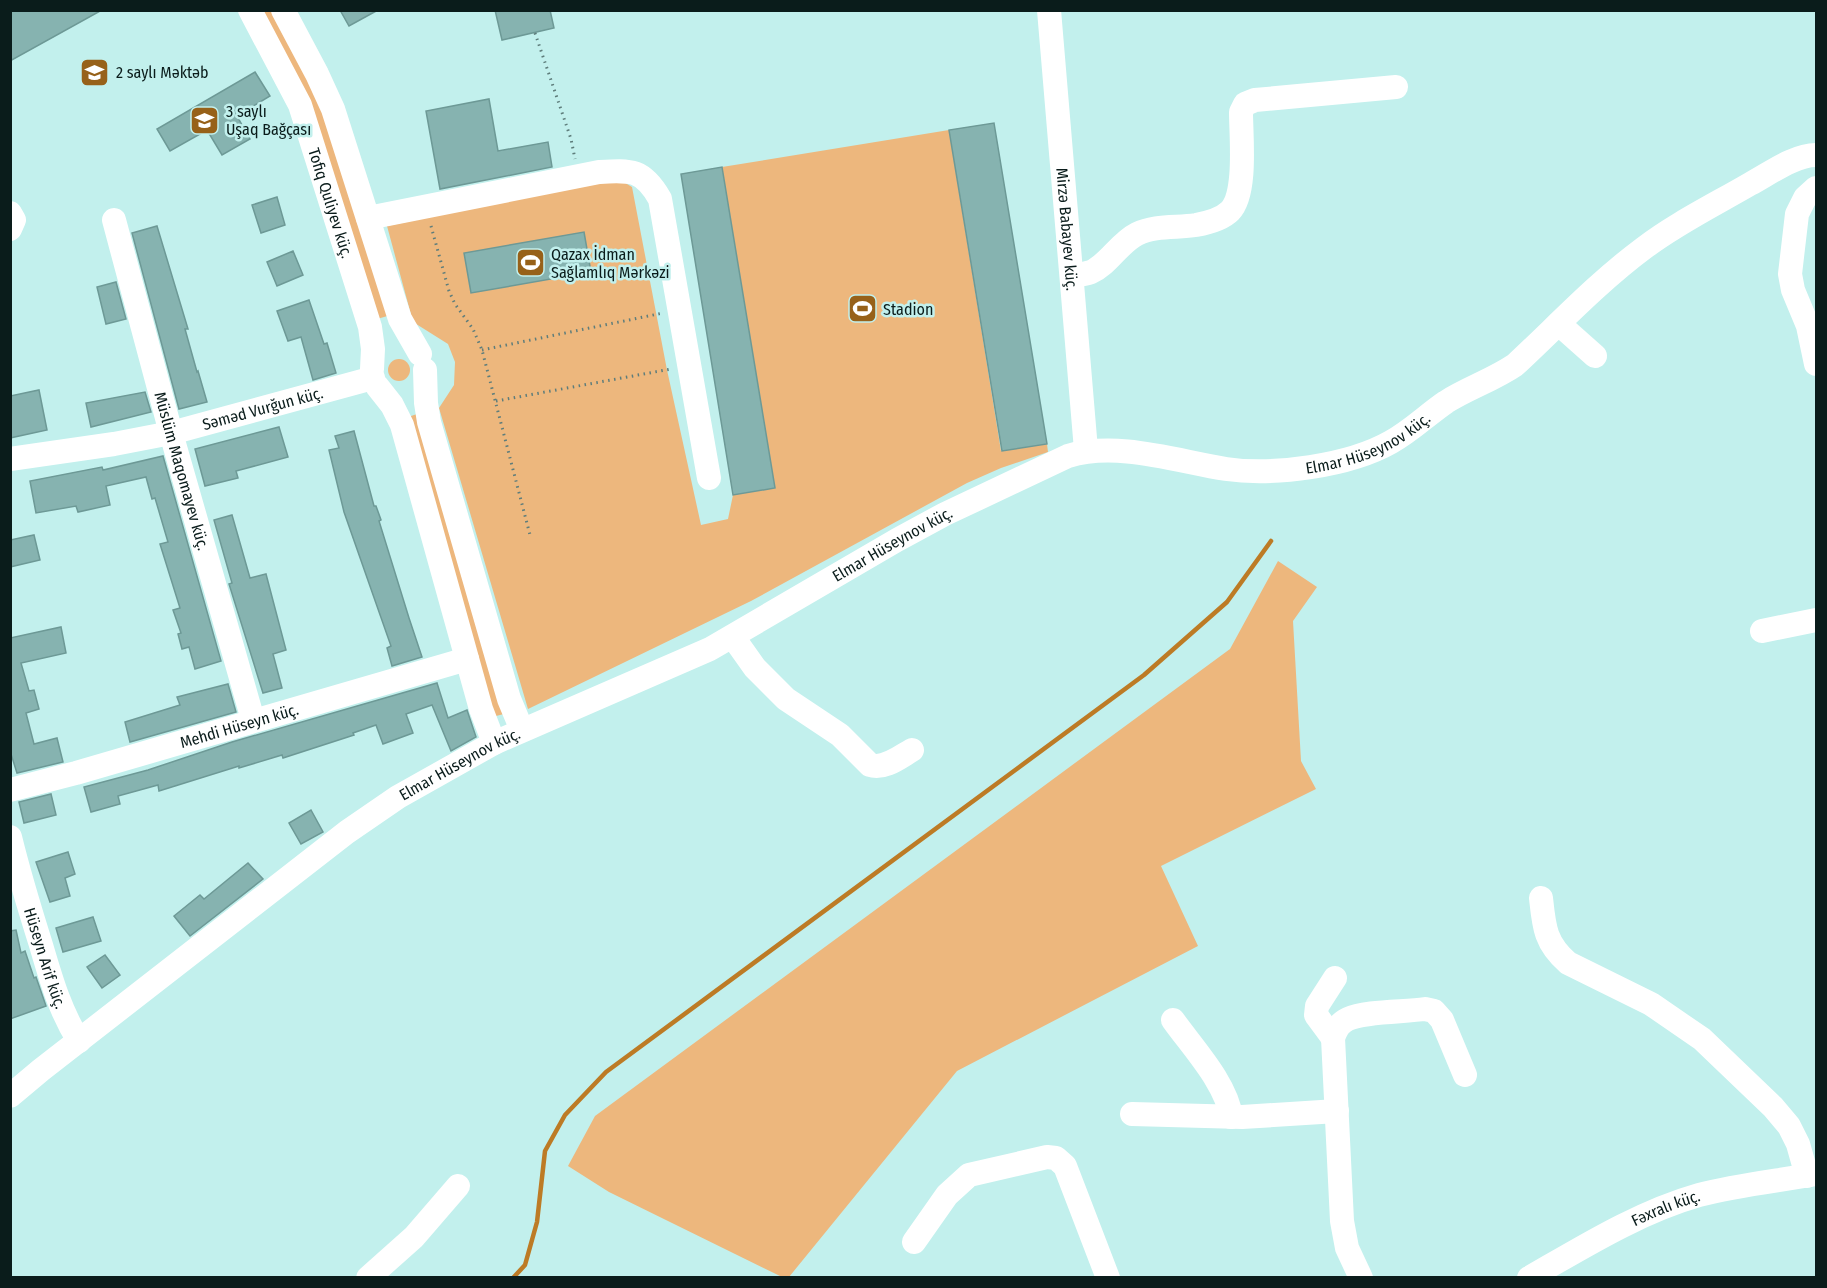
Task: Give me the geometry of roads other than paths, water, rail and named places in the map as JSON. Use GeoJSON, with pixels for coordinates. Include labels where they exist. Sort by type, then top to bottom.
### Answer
{"type":"FeatureCollection","features":[{"type":"Feature","properties":{"kind":"street","name":"Tofiq Quliyev küç."},"geometry":{"type":"LineString","coordinates":[[250,10],[293,91],[307,124],[370,327],[374,378]]}},
{"type":"Feature","properties":{"kind":"street","name":"Tofiq Quliyev küç."},"geometry":{"type":"LineString","coordinates":[[283,10],[333,109],[400,319],[423,362]]}},
{"type":"Feature","properties":{"kind":"street","name":"Mirzə Babayev küç."},"geometry":{"type":"LineString","coordinates":[[1049,10],[1086,450]]}},
{"type":"Feature","properties":{"kind":"street"},"geometry":{"type":"LineString","coordinates":[[1073,276],[1091,272],[1138,233],[1154,229],[1197,225],[1230,212],[1237,201],[1240,185],[1241,112],[1245,104],[1255,100],[1396,87]]}},
{"type":"Feature","properties":{"kind":"street","name":"Elmar Hüseynov küç."},"geometry":{"type":"LineString","coordinates":[[10,1096],[347,832],[398,797],[494,743],[686,662],[945,514],[1068,456],[1086,450],[1150,455],[1226,469],[1261,472],[1286,471],[1335,461],[1378,448],[1409,432],[1448,401],[1515,366],[1620,267],[1682,222],[1795,160],[1816,155]]}},
{"type":"Feature","properties":{"kind":"street"},"geometry":{"type":"LineString","coordinates":[[368,218],[578,176],[622,171],[639,174],[651,183],[660,199],[709,478]]}},
{"type":"Feature","properties":{"kind":"street"},"geometry":{"type":"LineString","coordinates":[[1815,351],[1808,326],[1793,290],[1790,274],[1797,214],[1805,198],[1816,188]]}},
{"type":"Feature","properties":{"kind":"street"},"geometry":{"type":"LineString","coordinates":[[10,213],[14,220],[10,229]]}},
{"type":"Feature","properties":{"kind":"street","name":"Müslüm Maqomayev küç."},"geometry":{"type":"LineString","coordinates":[[114,220],[171,433],[253,720]]}},
{"type":"Feature","properties":{"kind":"street"},"geometry":{"type":"LineString","coordinates":[[1559,324],[1595,356]]}},
{"type":"Feature","properties":{"kind":"street"},"geometry":{"type":"LineString","coordinates":[[494,743],[484,718],[402,425],[374,378],[374,360],[386,346],[404,344],[413,348],[423,362],[429,422],[509,699],[522,730]]}},
{"type":"Feature","properties":{"kind":"street"},"geometry":{"type":"LineString","coordinates":[[374,378],[390,395],[407,396],[420,386],[423,362]]}},
{"type":"Feature","properties":{"kind":"street","name":"Səməd Vurğun küç."},"geometry":{"type":"LineString","coordinates":[[10,459],[171,433],[374,378]]}},
{"type":"Feature","properties":{"kind":"street"},"geometry":{"type":"LineString","coordinates":[[1762,631],[1816,620]]}},
{"type":"Feature","properties":{"kind":"street"},"geometry":{"type":"LineString","coordinates":[[733,637],[755,668],[786,699],[840,735],[870,765],[876,768],[882,767],[912,750]]}},
{"type":"Feature","properties":{"kind":"street","name":"Mehdi Hüseyn küç."},"geometry":{"type":"LineString","coordinates":[[10,790],[76,773],[467,659]]}},
{"type":"Feature","properties":{"kind":"street","name":"Hüseyn Arif küç."},"geometry":{"type":"LineString","coordinates":[[10,837],[58,1000],[79,1041]]}},
{"type":"Feature","properties":{"kind":"street"},"geometry":{"type":"LineString","coordinates":[[1541,898],[1545,930],[1557,953],[1568,963],[1651,1004],[1702,1039],[1773,1107],[1789,1126],[1812,1175]]}},
{"type":"Feature","properties":{"kind":"street"},"geometry":{"type":"LineString","coordinates":[[1333,1038],[1316,1015],[1317,1006],[1335,978]]}},
{"type":"Feature","properties":{"kind":"street"},"geometry":{"type":"LineString","coordinates":[[1361,1278],[1347,1248],[1342,1221],[1333,1038],[1337,1026],[1360,1016],[1425,1009],[1434,1011],[1442,1020],[1465,1075]]}},
{"type":"Feature","properties":{"kind":"street"},"geometry":{"type":"LineString","coordinates":[[1173,1020],[1224,1091],[1230,1105],[1231,1118]]}},
{"type":"Feature","properties":{"kind":"street"},"geometry":{"type":"LineString","coordinates":[[1132,1114],[1231,1118],[1337,1111]]}},
{"type":"Feature","properties":{"kind":"street"},"geometry":{"type":"LineString","coordinates":[[914,1242],[947,1195],[969,1175],[1047,1157],[1056,1158],[1065,1166],[1108,1278]]}},
{"type":"Feature","properties":{"kind":"street","name":"Fəxralı küç."},"geometry":{"type":"LineString","coordinates":[[1529,1278],[1610,1232],[1698,1195],[1812,1175]]}},
{"type":"Feature","properties":{"kind":"street"},"geometry":{"type":"LineString","coordinates":[[368,1278],[414,1237],[458,1186]]}},
{"type":"Feature","properties":{"kind":"waterway"},"geometry":{"type":"LineString","coordinates":[[513,1278],[525,1265],[537,1222],[545,1151],[565,1115],[606,1072],[1144,675],[1227,602],[1271,541]]}},
{"type":"Feature","properties":{"kind":"place","name":"2 saylı Məktəb"},"geometry":{"type":"Point","coordinates":[95,72]}},
{"type":"Feature","properties":{"kind":"place","name":"3 saylı Uşaq Bağçası"},"geometry":{"type":"Point","coordinates":[205,120]}},
{"type":"Feature","properties":{"kind":"place","name":"Qazax İdman Sağlamlıq Mərkəzi"},"geometry":{"type":"Point","coordinates":[530,263]}},
{"type":"Feature","properties":{"kind":"place","name":"Stadion"},"geometry":{"type":"Point","coordinates":[862,309]}}]}
